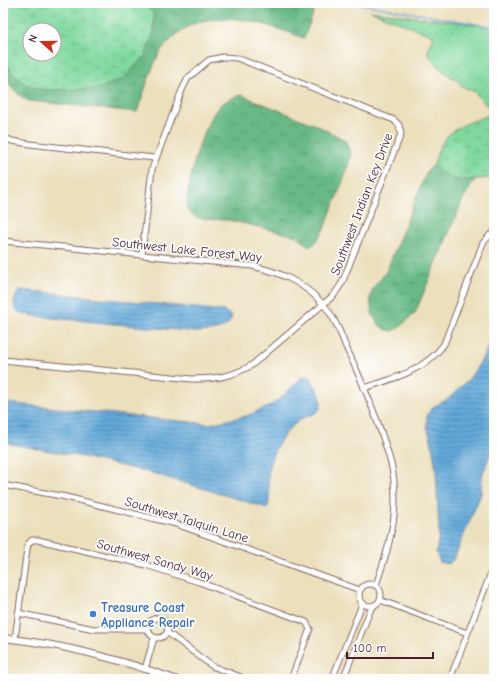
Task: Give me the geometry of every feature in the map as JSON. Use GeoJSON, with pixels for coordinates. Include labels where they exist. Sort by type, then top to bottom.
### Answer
{"type":"FeatureCollection","features":[{"type":"Feature","properties":{"kind":"street","name":"Southwest Indian Key Drive"},"geometry":{"type":"LineString","coordinates":[[3,360],[192,379],[214,379],[237,374],[252,365],[334,295],[342,283],[401,134],[399,125],[394,120],[237,58],[223,57],[209,60],[188,78],[154,158],[149,187],[142,254]]}},
{"type":"Feature","properties":{"kind":"street"},"geometry":{"type":"LineString","coordinates":[[3,137],[12,141],[30,144],[154,158]]}},
{"type":"Feature","properties":{"kind":"street"},"geometry":{"type":"LineString","coordinates":[[364,388],[401,376],[425,363],[436,354],[444,344],[483,243],[490,235],[494,234]]}},
{"type":"Feature","properties":{"kind":"street","name":"Southwest Lake Forest Way"},"geometry":{"type":"LineString","coordinates":[[3,241],[247,265],[272,270],[287,276],[300,283],[323,304],[333,318],[364,388],[391,462],[394,480],[395,503],[392,528],[386,557],[376,586]]}},
{"type":"Feature","properties":{"kind":"street","name":"Southwest Talquin Lane"},"geometry":{"type":"LineString","coordinates":[[3,485],[66,497],[176,524],[360,590]]}},
{"type":"Feature","properties":{"kind":"street","name":"Southwest Sandy Way"},"geometry":{"type":"LineString","coordinates":[[15,640],[27,549],[28,544],[32,540],[104,554],[199,582],[306,622],[310,629],[291,679]]}},
{"type":"Feature","properties":{"kind":"street"},"geometry":{"type":"LineString","coordinates":[[450,679],[494,565]]}},
{"type":"Feature","properties":{"kind":"street"},"geometry":{"type":"LineString","coordinates":[[332,679],[361,607],[361,601],[359,598],[360,590],[366,585],[376,586],[381,593],[380,600],[370,611],[343,679]]}},
{"type":"Feature","properties":{"kind":"street"},"geometry":{"type":"LineString","coordinates":[[380,600],[467,633]]}},
{"type":"Feature","properties":{"kind":"street"},"geometry":{"type":"LineString","coordinates":[[361,601],[367,606],[374,606]]}},
{"type":"Feature","properties":{"kind":"street"},"geometry":{"type":"LineString","coordinates":[[18,613],[94,629],[148,629]]}},
{"type":"Feature","properties":{"kind":"street"},"geometry":{"type":"LineString","coordinates":[[168,633],[161,638],[154,638],[149,633],[148,629],[151,621],[160,618],[167,623],[168,633],[212,666],[246,679]]}},
{"type":"Feature","properties":{"kind":"street"},"geometry":{"type":"LineString","coordinates":[[3,638],[104,656],[175,679]]}},
{"type":"Feature","properties":{"kind":"street"},"geometry":{"type":"LineString","coordinates":[[145,669],[154,638]]}},
{"type":"Feature","properties":{"kind":"street"},"geometry":{"type":"LineString","coordinates":[[342,654],[348,653],[352,656]]}},
{"type":"Feature","properties":{"kind":"green space"},"geometry":{"type":"Polygon","coordinates":[[[6,3],[144,3],[154,14],[154,32],[145,56],[123,79],[97,89],[44,90],[25,84],[12,73],[3,55],[3,6],[6,3]]]}},
{"type":"Feature","properties":{"kind":"green space"},"geometry":{"type":"Polygon","coordinates":[[[144,3],[317,3],[304,38],[254,22],[236,19],[219,18],[202,21],[186,28],[172,39],[160,52],[150,74],[137,112],[30,101],[17,93],[6,76],[3,55],[12,73],[50,62],[62,62],[62,59],[154,32],[154,14],[144,3]]]}},
{"type":"Feature","properties":{"kind":"green space"},"geometry":{"type":"Polygon","coordinates":[[[370,11],[494,27],[494,114],[475,92],[463,87],[458,81],[442,70],[429,56],[428,51],[434,36],[370,11]]]}},
{"type":"Feature","properties":{"kind":"green space"},"geometry":{"type":"Polygon","coordinates":[[[241,95],[318,126],[345,140],[351,155],[346,173],[324,229],[315,243],[310,247],[297,236],[229,220],[196,217],[187,210],[187,199],[192,172],[205,130],[219,106],[228,100],[241,95]]]}},
{"type":"Feature","properties":{"kind":"green space"},"geometry":{"type":"Polygon","coordinates":[[[494,114],[494,178],[468,180],[454,179],[447,176],[434,164],[440,147],[448,135],[467,123],[494,114]]]}},
{"type":"Feature","properties":{"kind":"green space"},"geometry":{"type":"Polygon","coordinates":[[[435,164],[443,172],[453,177],[464,179],[476,178],[464,197],[415,313],[398,329],[392,331],[386,330],[379,325],[372,314],[370,297],[374,287],[386,272],[427,171],[435,164]]]}},
{"type":"Feature","properties":{"kind":"water"},"geometry":{"type":"Polygon","coordinates":[[[23,290],[224,311],[232,316],[227,325],[218,330],[197,332],[43,317],[24,314],[15,309],[15,299],[19,291],[23,290]]]}},
{"type":"Feature","properties":{"kind":"water"},"geometry":{"type":"Polygon","coordinates":[[[494,334],[494,444],[482,476],[481,494],[454,559],[448,564],[440,562],[436,553],[439,534],[436,470],[432,444],[427,426],[427,415],[433,407],[448,399],[468,380],[480,363],[494,334]]]}},
{"type":"Feature","properties":{"kind":"water"},"geometry":{"type":"Polygon","coordinates":[[[306,376],[310,377],[318,392],[321,400],[320,408],[317,412],[296,423],[282,438],[275,450],[269,468],[269,500],[267,508],[152,473],[83,457],[11,444],[3,440],[3,405],[7,403],[209,424],[246,416],[268,407],[282,397],[301,378],[306,376]]]}},
{"type":"Feature","properties":{"kind":"waterway"},"geometry":{"type":"LineString","coordinates":[[355,3],[494,27]]}},
{"type":"Feature","properties":{"kind":"place","name":"Treasure Coast Appliance Repair"},"geometry":{"type":"Point","coordinates":[93,614]}}]}
